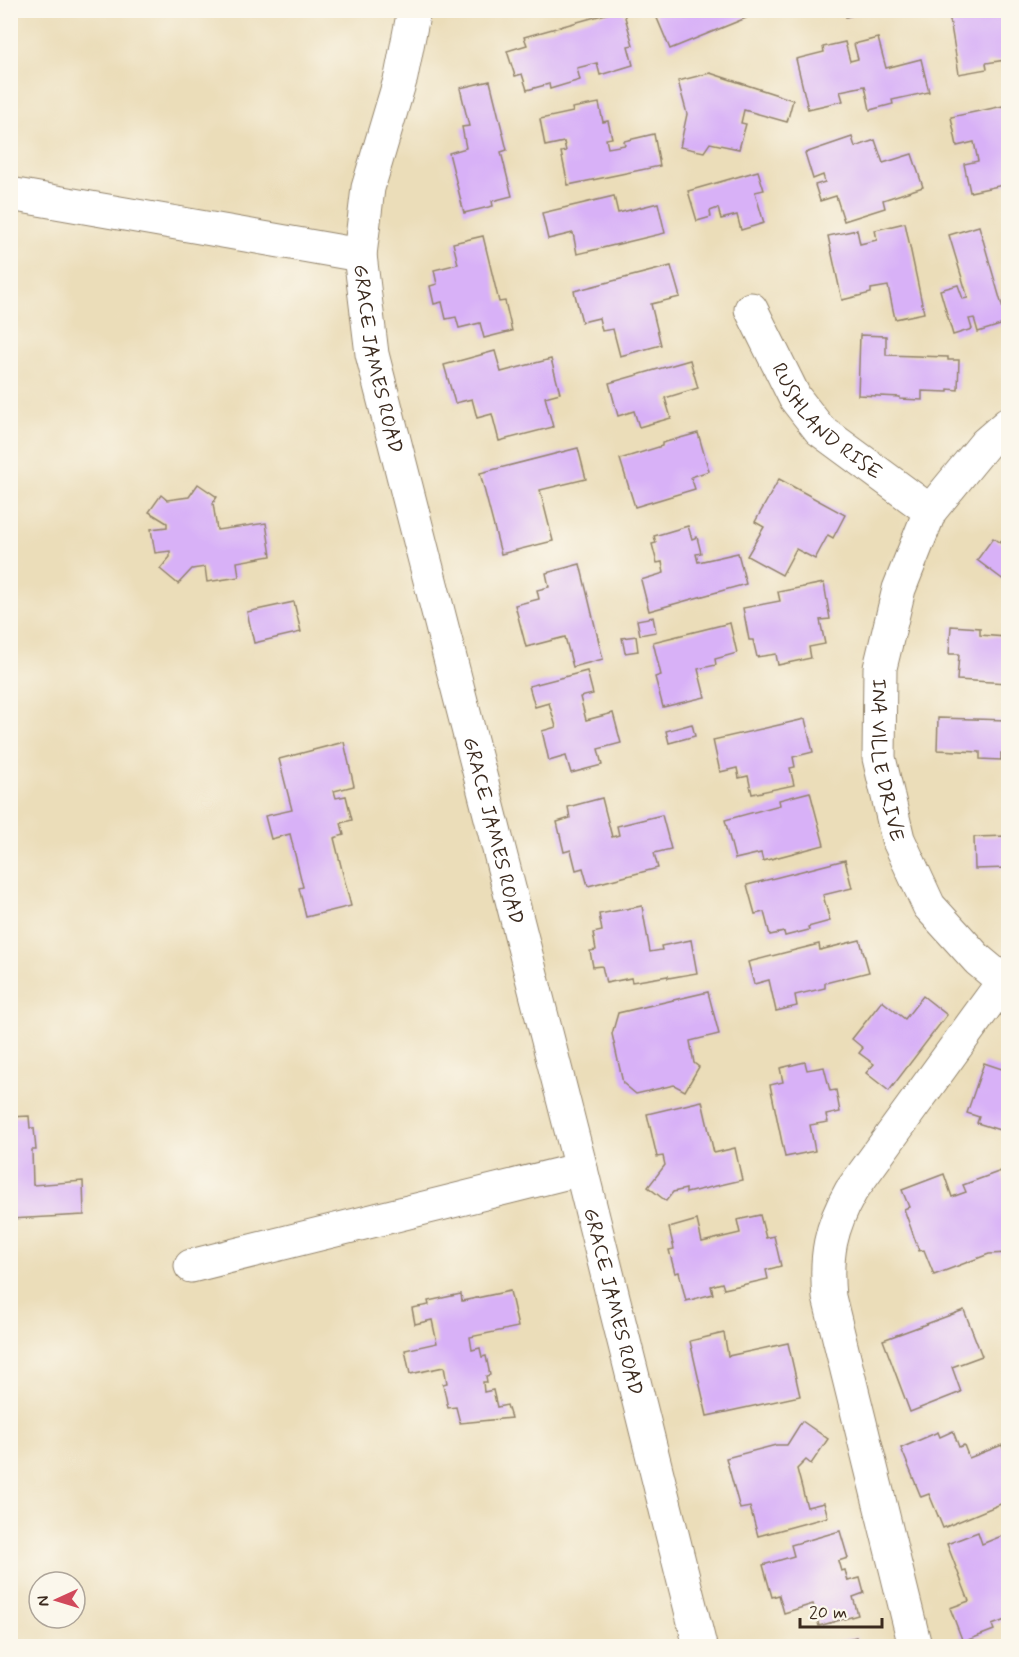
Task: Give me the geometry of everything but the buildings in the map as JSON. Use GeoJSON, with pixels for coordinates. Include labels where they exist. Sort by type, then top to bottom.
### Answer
{"type":"FeatureCollection","features":[{"type":"Feature","properties":{"kind":"street","name":"GRACE JAMES ROAD"},"geometry":{"type":"LineString","coordinates":[[414,10],[401,77],[368,188],[360,255],[372,354],[581,1169],[700,1647]]}},
{"type":"Feature","properties":{"kind":"street"},"geometry":{"type":"LineString","coordinates":[[10,194],[360,255]]}},
{"type":"Feature","properties":{"kind":"street","name":"RUSHLAND RISE"},"geometry":{"type":"LineString","coordinates":[[751,309],[795,398],[820,430],[930,511]]}},
{"type":"Feature","properties":{"kind":"street","name":"INA VILLE DRIVE"},"geometry":{"type":"LineString","coordinates":[[1006,983],[978,960],[929,906],[898,839],[879,758],[880,668],[899,589],[930,511],[985,444],[1008,424]]}},
{"type":"Feature","properties":{"kind":"street"},"geometry":{"type":"LineString","coordinates":[[915,1647],[830,1297],[827,1275],[828,1252],[840,1210],[851,1191],[1006,983]]}},
{"type":"Feature","properties":{"kind":"street"},"geometry":{"type":"LineString","coordinates":[[190,1266],[581,1169]]}}]}
